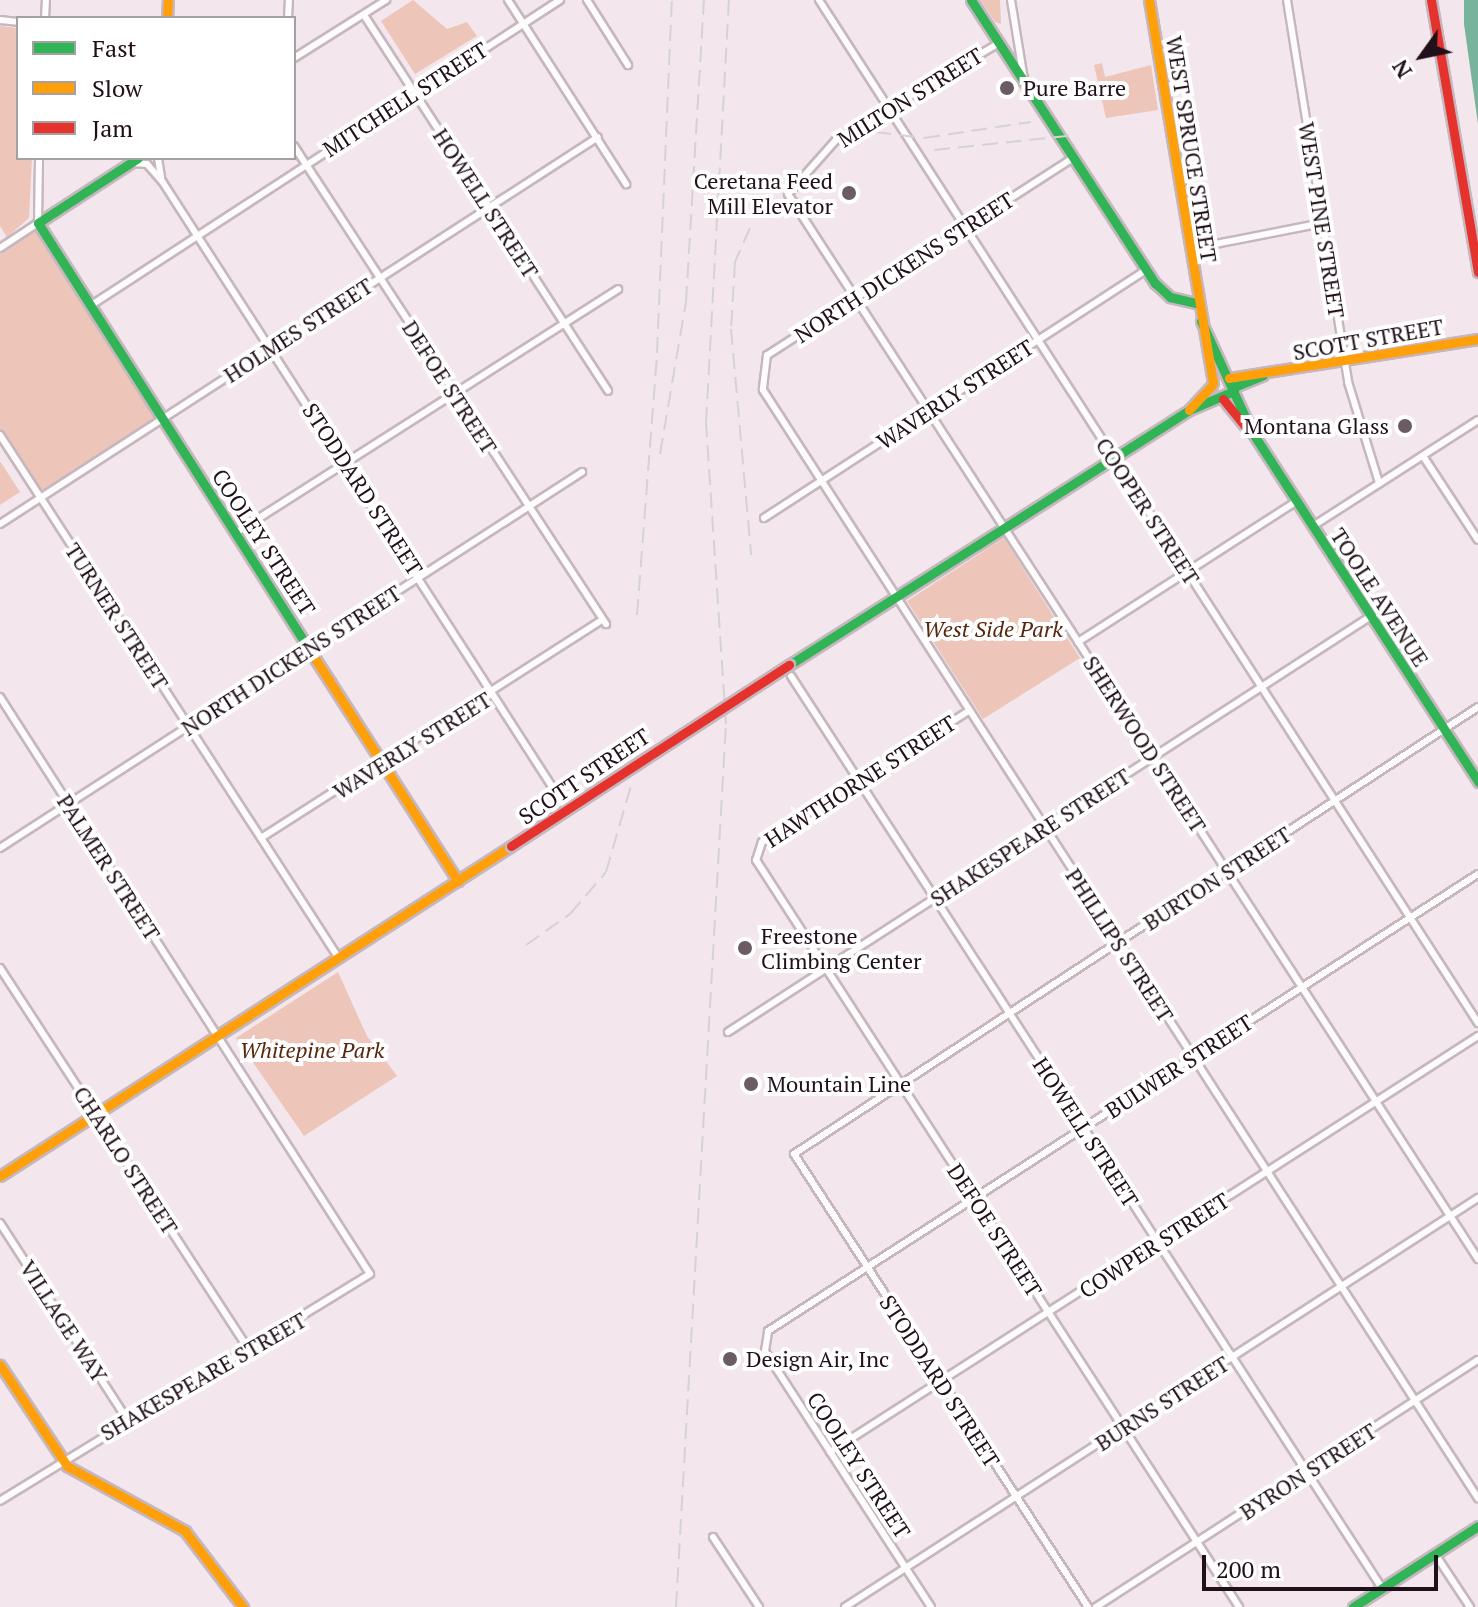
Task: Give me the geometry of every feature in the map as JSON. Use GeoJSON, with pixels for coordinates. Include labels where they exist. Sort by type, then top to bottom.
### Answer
{"type":"FeatureCollection","features":[{"type":"Feature","properties":{"kind":"street"},"geometry":{"type":"LineString","coordinates":[[296,54],[386,0]]}},
{"type":"Feature","properties":{"kind":"street"},"geometry":{"type":"LineString","coordinates":[[508,0],[626,184]]}},
{"type":"Feature","properties":{"kind":"street","name":"MITCHELL STREET"},"geometry":{"type":"LineString","coordinates":[[90,306],[413,92],[560,0]]}},
{"type":"Feature","properties":{"kind":"street"},"geometry":{"type":"LineString","coordinates":[[587,0],[628,65]]}},
{"type":"Feature","properties":{"kind":"street","name":"COOPER STREET"},"geometry":{"type":"LineString","coordinates":[[819,0],[1478,1023]]}},
{"type":"Feature","properties":{"kind":"street"},"geometry":{"type":"LineString","coordinates":[[971,0],[1146,270],[1170,297],[1197,303]]}},
{"type":"Feature","properties":{"kind":"street"},"geometry":{"type":"LineString","coordinates":[[1011,0],[1024,82]]}},
{"type":"Feature","properties":{"kind":"street","name":"WEST SPRUCE STREET"},"geometry":{"type":"LineString","coordinates":[[1149,0],[1197,303]]}},
{"type":"Feature","properties":{"kind":"street","name":"WEST PINE STREET"},"geometry":{"type":"LineString","coordinates":[[1287,0],[1344,361],[1379,483]]}},
{"type":"Feature","properties":{"kind":"street"},"geometry":{"type":"LineString","coordinates":[[1431,0],[1478,272]]}},
{"type":"Feature","properties":{"kind":"street","name":"HOWELL STREET"},"geometry":{"type":"LineString","coordinates":[[364,15],[608,391]]}},
{"type":"Feature","properties":{"kind":"street","name":"MILTON STREET"},"geometry":{"type":"LineString","coordinates":[[788,189],[836,140],[999,43]]}},
{"type":"Feature","properties":{"kind":"street","name":"HOLMES STREET"},"geometry":{"type":"LineString","coordinates":[[0,524],[598,137]]}},
{"type":"Feature","properties":{"kind":"street","name":"DEFOE STREET"},"geometry":{"type":"LineString","coordinates":[[296,149],[603,623]]}},
{"type":"Feature","properties":{"kind":"street","name":"NORTH DICKENS STREET"},"geometry":{"type":"LineString","coordinates":[[763,390],[767,355],[1073,158]]}},
{"type":"Feature","properties":{"kind":"street"},"geometry":{"type":"LineString","coordinates":[[38,223],[39,160]]}},
{"type":"Feature","properties":{"kind":"street","name":"STODDARD STREET"},"geometry":{"type":"LineString","coordinates":[[158,160],[162,181]]}},
{"type":"Feature","properties":{"kind":"street"},"geometry":{"type":"LineString","coordinates":[[0,248],[134,161]]}},
{"type":"Feature","properties":{"kind":"street","name":"STODDARD STREET"},"geometry":{"type":"LineString","coordinates":[[134,161],[147,164],[162,181],[420,577],[560,799]]}},
{"type":"Feature","properties":{"kind":"street","name":"SHERWOOD STREET"},"geometry":{"type":"LineString","coordinates":[[788,189],[1478,1259]]}},
{"type":"Feature","properties":{"kind":"street","name":"COOLEY STREET"},"geometry":{"type":"LineString","coordinates":[[38,223],[458,881]]}},
{"type":"Feature","properties":{"kind":"street"},"geometry":{"type":"LineString","coordinates":[[1190,249],[1322,223]]}},
{"type":"Feature","properties":{"kind":"street","name":"WAVERLY STREET"},"geometry":{"type":"LineString","coordinates":[[764,518],[1146,270]]}},
{"type":"Feature","properties":{"kind":"street"},"geometry":{"type":"LineString","coordinates":[[237,532],[618,289]]}},
{"type":"Feature","properties":{"kind":"street","name":"TOOLE AVENUE"},"geometry":{"type":"LineString","coordinates":[[1197,303],[1212,384],[1252,432],[1478,782]]}},
{"type":"Feature","properties":{"kind":"street","name":"TOOLE AVENUE"},"geometry":{"type":"LineString","coordinates":[[1201,321],[1252,432]]}},
{"type":"Feature","properties":{"kind":"street","name":"SCOTT STREET"},"geometry":{"type":"LineString","coordinates":[[1231,383],[1478,339]]}},
{"type":"Feature","properties":{"kind":"street"},"geometry":{"type":"LineString","coordinates":[[1189,410],[1212,384],[1231,383]]}},
{"type":"Feature","properties":{"kind":"street"},"geometry":{"type":"LineString","coordinates":[[1189,410],[1221,398],[1231,383]]}},
{"type":"Feature","properties":{"kind":"street","name":"PHILLIPS STREET"},"geometry":{"type":"LineString","coordinates":[[763,390],[967,712],[1478,1498]]}},
{"type":"Feature","properties":{"kind":"street","name":"SCOTT STREET"},"geometry":{"type":"LineString","coordinates":[[0,1176],[511,846],[790,671],[895,598],[1189,410]]}},
{"type":"Feature","properties":{"kind":"street"},"geometry":{"type":"LineString","coordinates":[[1313,526],[1478,420]]}},
{"type":"Feature","properties":{"kind":"street","name":"TURNER STREET"},"geometry":{"type":"LineString","coordinates":[[0,435],[338,957]]}},
{"type":"Feature","properties":{"kind":"street"},"geometry":{"type":"LineString","coordinates":[[1423,456],[1478,540]]}},
{"type":"Feature","properties":{"kind":"street","name":"NORTH DICKENS STREET"},"geometry":{"type":"LineString","coordinates":[[0,848],[311,650],[582,472]]}},
{"type":"Feature","properties":{"kind":"street"},"geometry":{"type":"LineString","coordinates":[[1078,642],[1297,501]]}},
{"type":"Feature","properties":{"kind":"street","name":"SHAKESPEARE STREET"},"geometry":{"type":"LineString","coordinates":[[728,1032],[1371,616]]}},
{"type":"Feature","properties":{"kind":"street","name":"WAVERLY STREET"},"geometry":{"type":"LineString","coordinates":[[261,838],[495,694],[603,623]]}},
{"type":"Feature","properties":{"kind":"street","name":"HOWELL STREET"},"geometry":{"type":"LineString","coordinates":[[790,671],[1382,1588]]}},
{"type":"Feature","properties":{"kind":"street","name":"PALMER STREET"},"geometry":{"type":"LineString","coordinates":[[0,697],[217,1037]]}},
{"type":"Feature","properties":{"kind":"street","name":"BURTON STREET"},"geometry":{"type":"LineString","coordinates":[[794,1154],[1478,707]]}},
{"type":"Feature","properties":{"kind":"street","name":"HAWTHORNE STREET"},"geometry":{"type":"LineString","coordinates":[[755,852],[967,712]]}},
{"type":"Feature","properties":{"kind":"street","name":"DEFOE STREET"},"geometry":{"type":"LineString","coordinates":[[755,852],[825,968],[1239,1607]]}},
{"type":"Feature","properties":{"kind":"street","name":"BULWER STREET"},"geometry":{"type":"LineString","coordinates":[[764,1340],[866,1267],[1478,874]]}},
{"type":"Feature","properties":{"kind":"street","name":"CHARLO STREET"},"geometry":{"type":"LineString","coordinates":[[0,968],[250,1352]]}},
{"type":"Feature","properties":{"kind":"street","name":"COWPER STREET"},"geometry":{"type":"LineString","coordinates":[[830,1452],[1478,1036]]}},
{"type":"Feature","properties":{"kind":"street","name":"SHAKESPEARE STREET"},"geometry":{"type":"LineString","coordinates":[[0,1501],[127,1419],[250,1352],[370,1274],[217,1037]]}},
{"type":"Feature","properties":{"kind":"street","name":"STODDARD STREET"},"geometry":{"type":"LineString","coordinates":[[794,1154],[1088,1607]]}},
{"type":"Feature","properties":{"kind":"street","name":"BURNS STREET"},"geometry":{"type":"LineString","coordinates":[[845,1607],[1478,1198]]}},
{"type":"Feature","properties":{"kind":"street","name":"VILLAGE WAY"},"geometry":{"type":"LineString","coordinates":[[0,1223],[127,1419]]}},
{"type":"Feature","properties":{"kind":"street","name":"COOLEY STREET"},"geometry":{"type":"LineString","coordinates":[[764,1340],[830,1452],[931,1607]]}},
{"type":"Feature","properties":{"kind":"street","name":"BYRON STREET"},"geometry":{"type":"LineString","coordinates":[[1096,1607],[1478,1360]]}},
{"type":"Feature","properties":{"kind":"street"},"geometry":{"type":"LineString","coordinates":[[0,1365],[62,1460],[185,1531],[243,1607]]}},
{"type":"Feature","properties":{"kind":"street"},"geometry":{"type":"LineString","coordinates":[[1353,1607],[1478,1526]]}},
{"type":"Feature","properties":{"kind":"street"},"geometry":{"type":"LineString","coordinates":[[713,1537],[759,1607]]}},
{"type":"Feature","properties":{"kind":"street"},"geometry":{"type":"LineString","coordinates":[[1435,1554],[1470,1607]]}},
{"type":"Feature","properties":{"kind":"green space"},"geometry":{"type":"Polygon","coordinates":[[[413,0],[447,29],[467,22],[477,36],[415,74],[381,21],[413,0]]]}},
{"type":"Feature","properties":{"kind":"green space"},"geometry":{"type":"Polygon","coordinates":[[[980,0],[1000,0],[1001,24],[995,22],[980,0]]]}},
{"type":"Feature","properties":{"kind":"green space"},"geometry":{"type":"Polygon","coordinates":[[[0,26],[16,28],[16,160],[32,160],[29,218],[7,237],[0,226],[0,26]]]}},
{"type":"Feature","properties":{"kind":"green space"},"geometry":{"type":"Polygon","coordinates":[[[1102,63],[1105,77],[1151,65],[1158,110],[1106,118],[1094,65],[1102,63]]]}},
{"type":"Feature","properties":{"kind":"green space"},"geometry":{"type":"Polygon","coordinates":[[[38,223],[162,418],[40,498],[0,435],[0,248],[38,223]]]}},
{"type":"Feature","properties":{"kind":"green space"},"geometry":{"type":"Polygon","coordinates":[[[0,461],[20,492],[0,505],[0,461]]]}},
{"type":"Feature","properties":{"kind":"green space","name":"West Side Park"},"geometry":{"type":"Polygon","coordinates":[[[1004,538],[1080,658],[983,719],[907,601],[1004,538]]]}},
{"type":"Feature","properties":{"kind":"green space","name":"Whitepine Park"},"geometry":{"type":"Polygon","coordinates":[[[338,972],[367,1036],[397,1076],[304,1136],[236,1038],[338,972]]]}},
{"type":"Feature","properties":{"kind":"shaded area"},"geometry":{"type":"Polygon","coordinates":[[[1464,0],[1478,0],[1478,124],[1464,24],[1464,0]]]}},
{"type":"Feature","properties":{"kind":"railway"},"geometry":{"type":"LineString","coordinates":[[637,615],[657,353],[672,0]]}},
{"type":"Feature","properties":{"kind":"railway"},"geometry":{"type":"LineString","coordinates":[[660,454],[686,302],[704,0]]}},
{"type":"Feature","properties":{"kind":"railway"},"geometry":{"type":"LineString","coordinates":[[676,1607],[726,724],[706,423],[729,0]]}},
{"type":"Feature","properties":{"kind":"railway"},"geometry":{"type":"LineString","coordinates":[[875,132],[924,138],[1031,122]]}},
{"type":"Feature","properties":{"kind":"railway"},"geometry":{"type":"LineString","coordinates":[[934,150],[1076,135]]}},
{"type":"Feature","properties":{"kind":"railway"},"geometry":{"type":"LineString","coordinates":[[750,228],[735,262],[731,329],[751,555]]}},
{"type":"Feature","properties":{"kind":"railway"},"geometry":{"type":"LineString","coordinates":[[526,945],[570,914],[606,872],[631,786]]}},
{"type":"Feature","properties":{"kind":"traffic: fast"},"geometry":{"type":"LineString","coordinates":[[971,0],[1155,283],[1170,297],[1197,303]]}},
{"type":"Feature","properties":{"kind":"traffic: fast"},"geometry":{"type":"LineString","coordinates":[[135,160],[38,223],[316,660]]}},
{"type":"Feature","properties":{"kind":"traffic: fast"},"geometry":{"type":"LineString","coordinates":[[1201,321],[1252,432],[1478,782]]}},
{"type":"Feature","properties":{"kind":"traffic: fast"},"geometry":{"type":"LineString","coordinates":[[1234,387],[1263,375]]}},
{"type":"Feature","properties":{"kind":"traffic: fast"},"geometry":{"type":"LineString","coordinates":[[789,665],[1189,410],[1234,391]]}},
{"type":"Feature","properties":{"kind":"traffic: fast"},"geometry":{"type":"LineString","coordinates":[[1353,1607],[1478,1526]]}},
{"type":"Feature","properties":{"kind":"traffic: slow"},"geometry":{"type":"LineString","coordinates":[[167,16],[168,0]]}},
{"type":"Feature","properties":{"kind":"traffic: slow"},"geometry":{"type":"LineString","coordinates":[[1149,0],[1213,383]]}},
{"type":"Feature","properties":{"kind":"traffic: slow"},"geometry":{"type":"LineString","coordinates":[[1229,378],[1478,339]]}},
{"type":"Feature","properties":{"kind":"traffic: slow"},"geometry":{"type":"LineString","coordinates":[[1189,410],[1212,385]]}},
{"type":"Feature","properties":{"kind":"traffic: slow"},"geometry":{"type":"LineString","coordinates":[[316,660],[458,881]]}},
{"type":"Feature","properties":{"kind":"traffic: slow"},"geometry":{"type":"LineString","coordinates":[[0,1176],[511,846]]}},
{"type":"Feature","properties":{"kind":"traffic: slow"},"geometry":{"type":"LineString","coordinates":[[0,1365],[67,1466],[185,1531],[243,1607]]}},
{"type":"Feature","properties":{"kind":"traffic: jam"},"geometry":{"type":"LineString","coordinates":[[1431,0],[1478,272]]}},
{"type":"Feature","properties":{"kind":"traffic: jam"},"geometry":{"type":"LineString","coordinates":[[1223,399],[1246,427]]}},
{"type":"Feature","properties":{"kind":"traffic: jam"},"geometry":{"type":"LineString","coordinates":[[511,846],[789,665]]}},
{"type":"Feature","properties":{"kind":"place","name":"Pure Barre"},"geometry":{"type":"Point","coordinates":[1007,88]}},
{"type":"Feature","properties":{"kind":"place","name":"Ceretana Feed Mill Elevator"},"geometry":{"type":"Point","coordinates":[849,193]}},
{"type":"Feature","properties":{"kind":"place","name":"Montana Glass"},"geometry":{"type":"Point","coordinates":[1405,426]}},
{"type":"Feature","properties":{"kind":"place","name":"Freestone Climbing Center"},"geometry":{"type":"Point","coordinates":[745,948]}},
{"type":"Feature","properties":{"kind":"place","name":"Mountain Line"},"geometry":{"type":"Point","coordinates":[751,1084]}},
{"type":"Feature","properties":{"kind":"place","name":"Design Air, Inc"},"geometry":{"type":"Point","coordinates":[730,1359]}}]}
